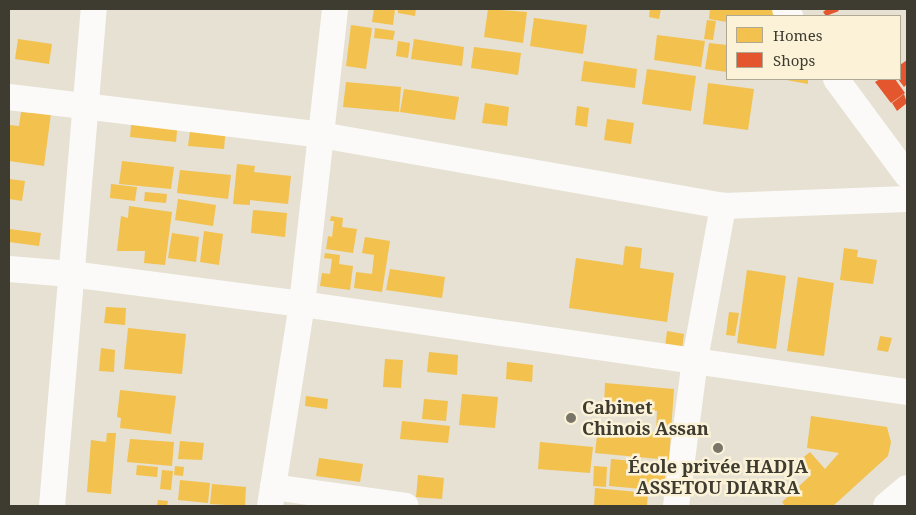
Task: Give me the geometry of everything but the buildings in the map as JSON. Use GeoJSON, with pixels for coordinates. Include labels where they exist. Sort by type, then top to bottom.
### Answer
{"type":"FeatureCollection","features":[{"type":"Feature","properties":{"kind":"street"},"geometry":{"type":"LineString","coordinates":[[52,506],[94,9]]}},
{"type":"Feature","properties":{"kind":"street"},"geometry":{"type":"LineString","coordinates":[[335,9],[302,304],[272,497],[406,506]]}},
{"type":"Feature","properties":{"kind":"street"},"geometry":{"type":"LineString","coordinates":[[837,80],[907,175]]}},
{"type":"Feature","properties":{"kind":"street"},"geometry":{"type":"LineString","coordinates":[[9,97],[321,134],[723,206],[907,199]]}},
{"type":"Feature","properties":{"kind":"street"},"geometry":{"type":"LineString","coordinates":[[676,506],[695,359],[723,206]]}},
{"type":"Feature","properties":{"kind":"street"},"geometry":{"type":"LineString","coordinates":[[9,269],[71,274],[302,304],[695,359],[907,392]]}},
{"type":"Feature","properties":{"kind":"street"},"geometry":{"type":"LineString","coordinates":[[887,506],[907,489]]}},
{"type":"Feature","properties":{"kind":"place","name":"Cabinet Chinois Assan"},"geometry":{"type":"Point","coordinates":[571,418]}},
{"type":"Feature","properties":{"kind":"place","name":"École privée HADJA ASSETOU DIARRA"},"geometry":{"type":"Point","coordinates":[718,448]}}]}
